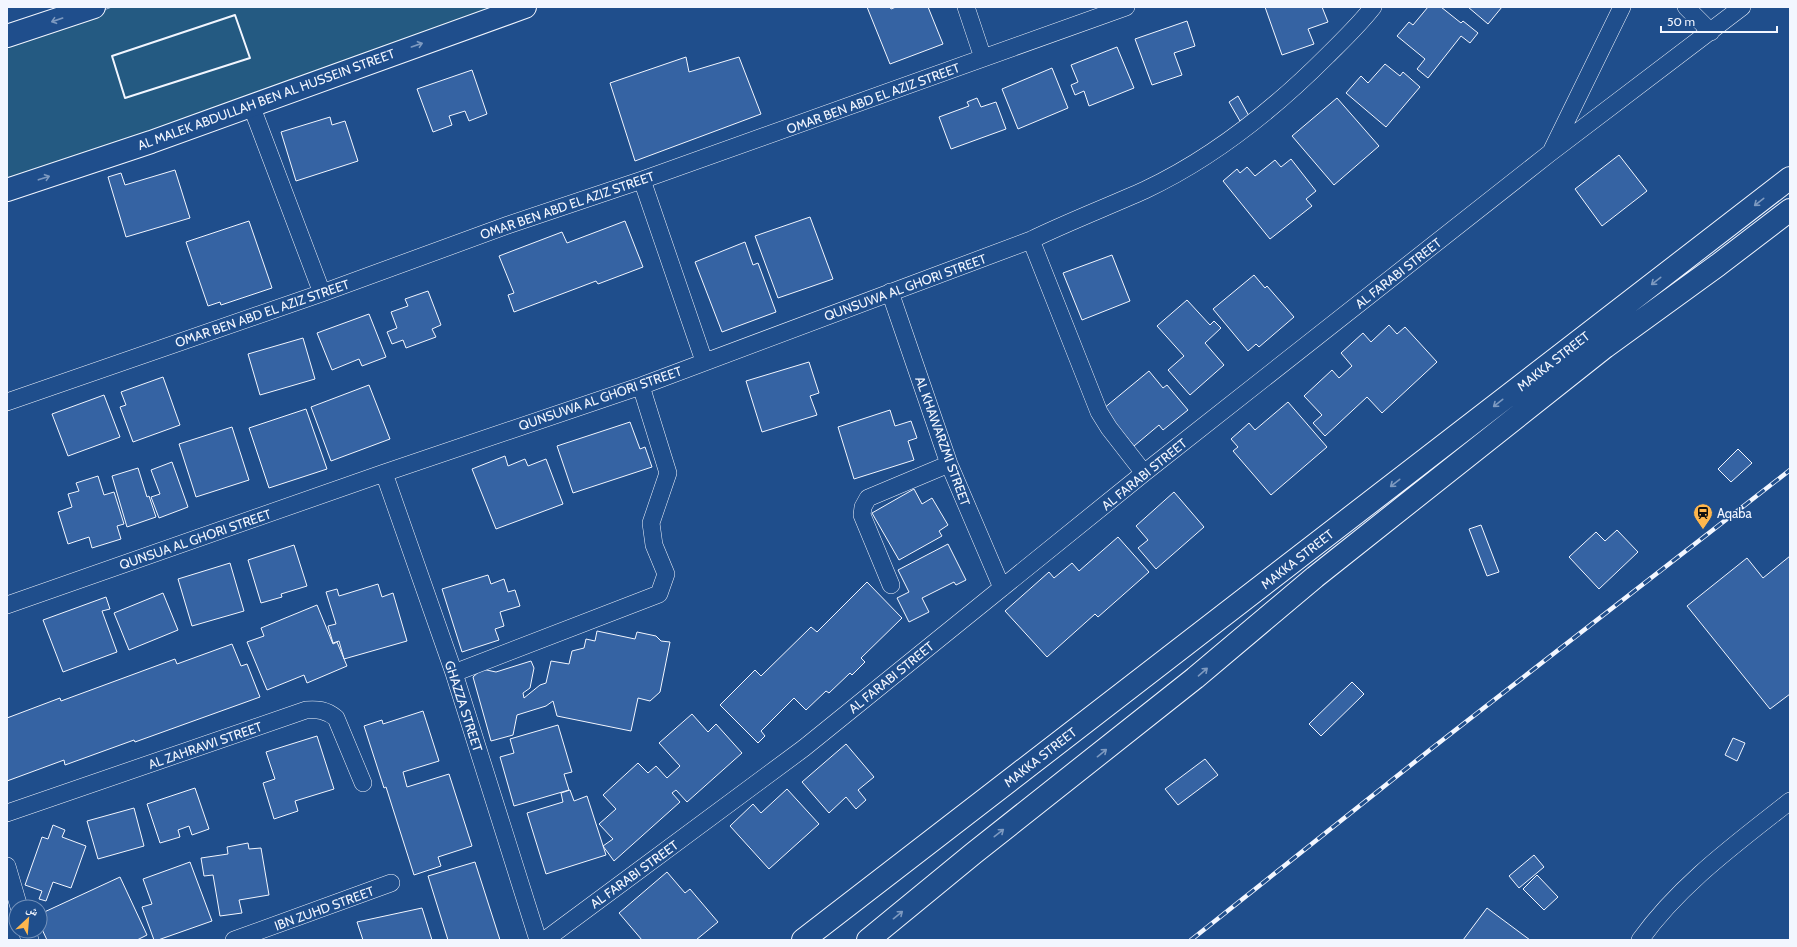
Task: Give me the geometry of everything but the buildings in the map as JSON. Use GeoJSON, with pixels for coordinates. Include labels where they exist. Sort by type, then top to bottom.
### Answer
{"type":"FeatureCollection","features":[{"type":"Feature","properties":{"kind":"main road"},"geometry":{"type":"LineString","coordinates":[[7,36],[94,7]]}},
{"type":"Feature","properties":{"kind":"main road","name":"AL MALEK ABDULLAH BEN AL HUSSEIN STREET"},"geometry":{"type":"LineString","coordinates":[[7,190],[151,142],[525,7]]}},
{"type":"Feature","properties":{"kind":"main road","name":"MAKKA STREET"},"geometry":{"type":"LineString","coordinates":[[803,940],[1790,178]]}},
{"type":"Feature","properties":{"kind":"main road","name":"MAKKA STREET"},"geometry":{"type":"LineString","coordinates":[[868,940],[974,853],[1196,678],[1263,619],[1315,577],[1605,347],[1718,265],[1790,210]]}},
{"type":"Feature","properties":{"kind":"street"},"geometry":{"type":"LineString","coordinates":[[966,7],[983,58]]}},
{"type":"Feature","properties":{"kind":"street","name":"OMAR BEN ABD EL AZIZ STREET"},"geometry":{"type":"LineString","coordinates":[[7,402],[322,293],[508,225],[642,180],[1126,7]]}},
{"type":"Feature","properties":{"kind":"street","name":"QUNSUWA AL GHORI STREET"},"geometry":{"type":"LineString","coordinates":[[384,473],[641,386],[704,361],[1031,240],[1087,214],[1145,190],[1194,163],[1242,130],[1306,77],[1373,7]]}},
{"type":"Feature","properties":{"kind":"street"},"geometry":{"type":"LineString","coordinates":[[1550,154],[1622,7]]}},
{"type":"Feature","properties":{"kind":"street"},"geometry":{"type":"LineString","coordinates":[[1686,7],[1711,32]]}},
{"type":"Feature","properties":{"kind":"street","name":"AL FARABI STREET"},"geometry":{"type":"LineString","coordinates":[[545,940],[804,748],[1144,473],[1550,154],[1742,7]]}},
{"type":"Feature","properties":{"kind":"street"},"geometry":{"type":"LineString","coordinates":[[251,105],[322,293]]}},
{"type":"Feature","properties":{"kind":"street"},"geometry":{"type":"LineString","coordinates":[[642,180],[704,361]]}},
{"type":"Feature","properties":{"kind":"street"},"geometry":{"type":"LineString","coordinates":[[1031,240],[1099,412],[1109,428],[1144,473]]}},
{"type":"Feature","properties":{"kind":"street","name":"AL KHAWARZMI STREET"},"geometry":{"type":"LineString","coordinates":[[890,292],[949,464],[1002,588]]}},
{"type":"Feature","properties":{"kind":"street"},"geometry":{"type":"LineString","coordinates":[[454,673],[659,594],[666,574],[654,545],[650,523],[668,473],[641,386]]}},
{"type":"Feature","properties":{"kind":"street"},"geometry":{"type":"LineString","coordinates":[[891,585],[862,515],[863,507],[868,498],[949,464]]}},
{"type":"Feature","properties":{"kind":"street","name":"QUNSUA AL GHORI STREET"},"geometry":{"type":"LineString","coordinates":[[7,605],[384,473]]}},
{"type":"Feature","properties":{"kind":"street","name":"GHAZZA STREET"},"geometry":{"type":"LineString","coordinates":[[384,473],[454,673],[538,940]]}},
{"type":"Feature","properties":{"kind":"street","name":"AL ZAHRAWI STREET"},"geometry":{"type":"LineString","coordinates":[[7,813],[306,710],[318,709],[328,711],[336,718],[363,782]]}},
{"type":"Feature","properties":{"kind":"street"},"geometry":{"type":"LineString","coordinates":[[1640,940],[1656,917],[1690,883],[1790,801]]}},
{"type":"Feature","properties":{"kind":"street"},"geometry":{"type":"LineString","coordinates":[[7,866],[17,899]]}},
{"type":"Feature","properties":{"kind":"street","name":"IBN ZUHD STREET"},"geometry":{"type":"LineString","coordinates":[[234,940],[391,883]]}},
{"type":"Feature","properties":{"kind":"shaded area"},"geometry":{"type":"Polygon","coordinates":[[[112,7],[509,7],[7,182],[7,45],[112,7]]]}},
{"type":"Feature","properties":{"kind":"railway"},"geometry":{"type":"LineString","coordinates":[[1191,940],[1431,749],[1790,470]]}},
{"type":"Feature","properties":{"kind":"wall"},"geometry":{"type":"LineString","coordinates":[[235,15],[250,58],[125,98],[112,56],[235,15]]}},
{"type":"Feature","properties":{"kind":"place","name":"Aqaba"},"geometry":{"type":"Point","coordinates":[1703,530]}}]}
